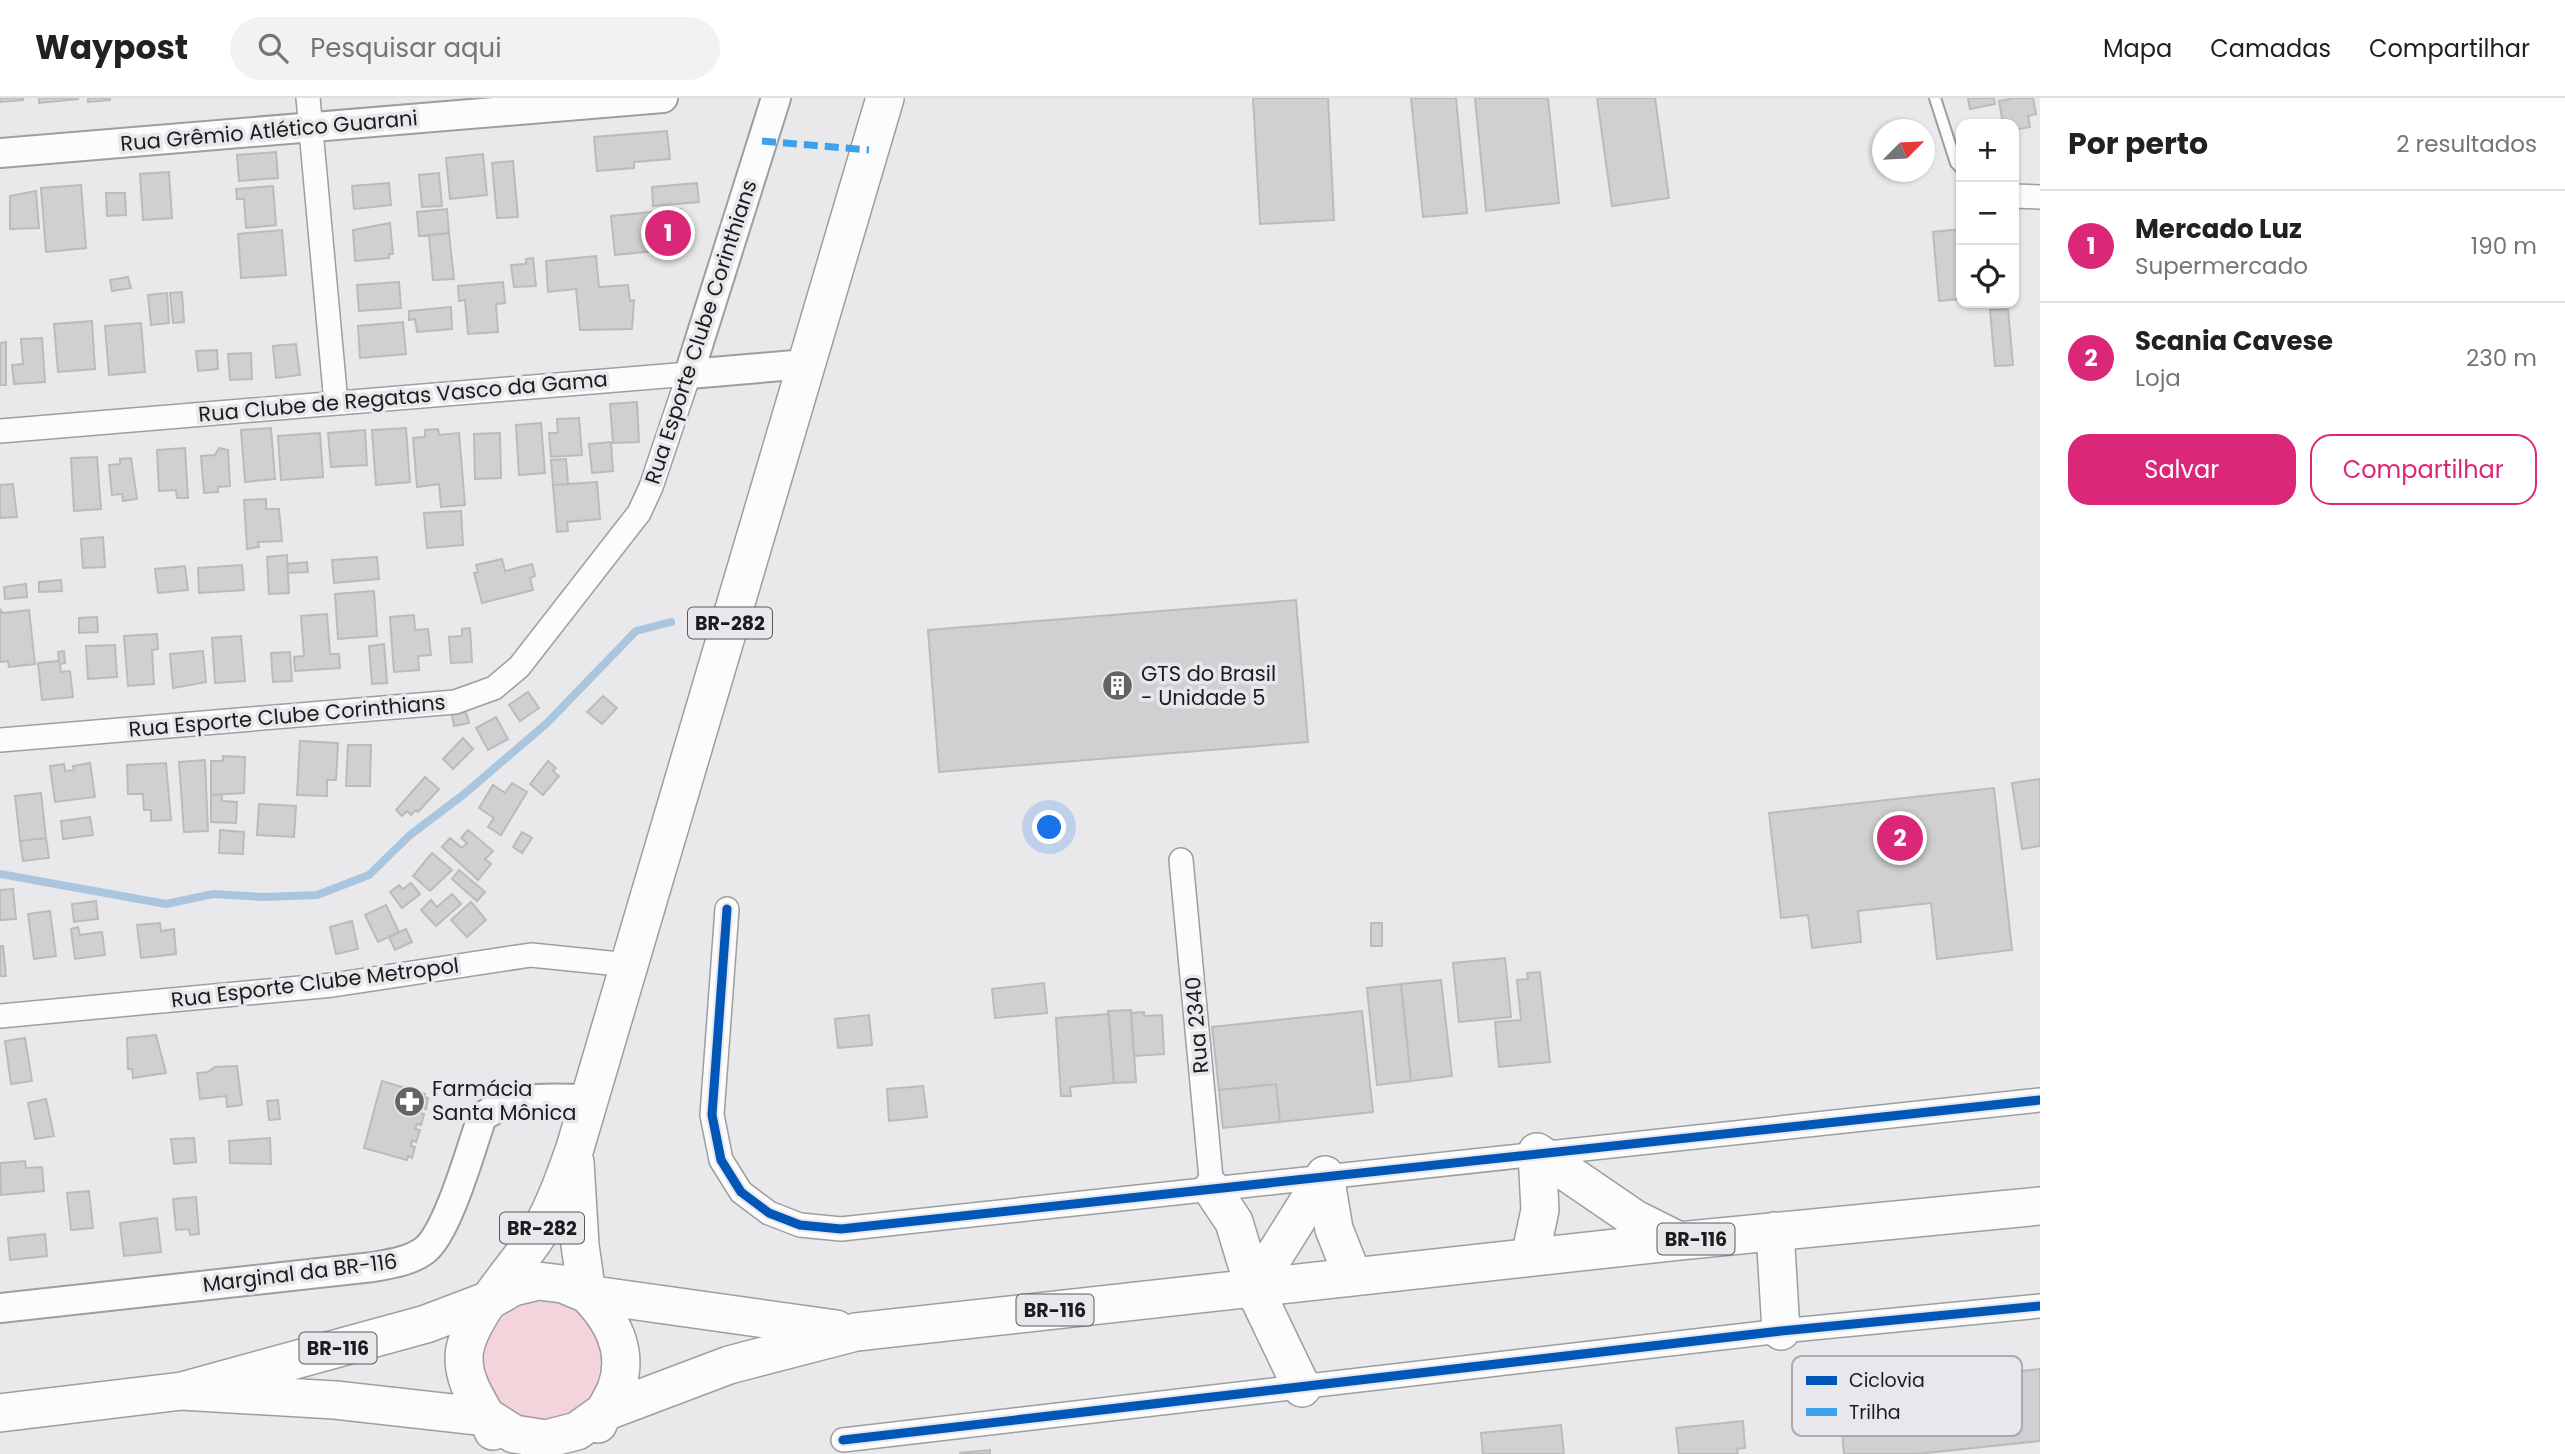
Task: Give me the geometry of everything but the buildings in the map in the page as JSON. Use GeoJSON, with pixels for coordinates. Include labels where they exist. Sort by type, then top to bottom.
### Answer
{"type":"FeatureCollection","features":[{"type":"Feature","properties":{"kind":"highway","name":"BR-282"},"geometry":{"type":"LineString","coordinates":[[504,1454],[487,1417],[469,1389],[464,1357],[472,1325],[541,1228],[575,1148],[885,98]]}},
{"type":"Feature","properties":{"kind":"highway","name":"BR-282"},"geometry":{"type":"LineString","coordinates":[[575,1148],[576,1197],[587,1294]]}},
{"type":"Feature","properties":{"kind":"highway"},"geometry":{"type":"LineString","coordinates":[[1537,1152],[1635,1219],[1679,1241]]}},
{"type":"Feature","properties":{"kind":"highway"},"geometry":{"type":"LineString","coordinates":[[1530,1257],[1540,1210],[1537,1152]]}},
{"type":"Feature","properties":{"kind":"highway"},"geometry":{"type":"LineString","coordinates":[[1254,1288],[1325,1175]]}},
{"type":"Feature","properties":{"kind":"highway"},"geometry":{"type":"LineString","coordinates":[[1325,1175],[1334,1229],[1353,1277]]}},
{"type":"Feature","properties":{"kind":"highway"},"geometry":{"type":"LineString","coordinates":[[1212,1189],[1234,1222],[1254,1288],[1302,1388]]}},
{"type":"Feature","properties":{"kind":"highway","name":"BR-116"},"geometry":{"type":"LineString","coordinates":[[182,1391],[361,1403],[487,1417],[514,1434],[546,1439],[577,1432],[602,1413],[729,1365],[856,1332],[1679,1241],[2040,1206]]}},
{"type":"Feature","properties":{"kind":"highway"},"geometry":{"type":"LineString","coordinates":[[1774,1231],[1781,1331]]}},
{"type":"Feature","properties":{"kind":"highway","name":"BR-116"},"geometry":{"type":"LineString","coordinates":[[0,1413],[182,1391],[426,1324],[492,1299],[513,1287],[538,1281],[563,1284],[587,1294],[856,1332]]}},
{"type":"Feature","properties":{"kind":"highway"},"geometry":{"type":"LineString","coordinates":[[587,1294],[605,1312],[617,1336],[621,1363],[616,1389],[602,1413],[587,1454]]}},
{"type":"Feature","properties":{"kind":"street"},"geometry":{"type":"LineString","coordinates":[[308,98],[336,403]]}},
{"type":"Feature","properties":{"kind":"street","name":"Rua Grêmio Atlético Guarani"},"geometry":{"type":"LineString","coordinates":[[0,153],[663,98]]}},
{"type":"Feature","properties":{"kind":"street","name":"Rua Esporte Clube Corinthians"},"geometry":{"type":"LineString","coordinates":[[0,740],[456,702],[494,688],[519,667],[639,513],[651,487],[689,374],[776,98]]}},
{"type":"Feature","properties":{"kind":"street"},"geometry":{"type":"LineString","coordinates":[[2019,196],[2040,197]]}},
{"type":"Feature","properties":{"kind":"street","name":"Rua Clube de Regatas Vasco da Gama"},"geometry":{"type":"LineString","coordinates":[[0,430],[806,364]]}},
{"type":"Feature","properties":{"kind":"street","name":"Rua 2340"},"geometry":{"type":"LineString","coordinates":[[1181,860],[1212,1189]]}},
{"type":"Feature","properties":{"kind":"street"},"geometry":{"type":"LineString","coordinates":[[727,908],[712,1115],[721,1160],[741,1192],[769,1213],[800,1225],[841,1228],[2040,1100]]}},
{"type":"Feature","properties":{"kind":"street","name":"Rua Esporte Clube Metropol"},"geometry":{"type":"LineString","coordinates":[[0,1016],[333,985],[531,955],[629,965]]}},
{"type":"Feature","properties":{"kind":"street","name":"Marginal da BR-116"},"geometry":{"type":"LineString","coordinates":[[0,1308],[373,1268],[405,1260],[424,1251],[440,1233],[482,1117],[498,1105],[521,1099],[589,1099]]}},
{"type":"Feature","properties":{"kind":"street"},"geometry":{"type":"LineString","coordinates":[[843,1440],[1781,1331],[2040,1306]]}},
{"type":"Feature","properties":{"kind":"lane"},"geometry":{"type":"LineString","coordinates":[[1935,98],[1956,163]]}},
{"type":"Feature","properties":{"kind":"shaded area"},"geometry":{"type":"Polygon","coordinates":[[[544,1301],[567,1305],[587,1318],[600,1338],[604,1361],[600,1384],[587,1404],[567,1417],[544,1421],[521,1417],[501,1404],[488,1384],[484,1361],[488,1338],[501,1318],[521,1305],[544,1301]]]}},
{"type":"Feature","properties":{"kind":"waterway"},"geometry":{"type":"LineString","coordinates":[[0,874],[166,904],[213,894],[263,897],[317,895],[369,875],[410,835],[463,795],[547,723],[636,631],[671,622]]}},
{"type":"Feature","properties":{"kind":"marked path"},"geometry":{"type":"LineString","coordinates":[[762,141],[869,150]]}},
{"type":"Feature","properties":{"kind":"cycle path"},"geometry":{"type":"LineString","coordinates":[[727,909],[712,1115],[721,1160],[741,1192],[769,1213],[800,1225],[841,1229],[2040,1100]]}},
{"type":"Feature","properties":{"kind":"cycle path"},"geometry":{"type":"LineString","coordinates":[[843,1440],[1781,1331],[2040,1306]]}},
{"type":"Feature","properties":{"kind":"place","name":"Mercado Luz"},"geometry":{"type":"Point","coordinates":[668,233]}},
{"type":"Feature","properties":{"kind":"place","name":"GTS do Brasil - Unidade 5"},"geometry":{"type":"Point","coordinates":[1118,686]}},
{"type":"Feature","properties":{"kind":"place","name":"Scania Cavese"},"geometry":{"type":"Point","coordinates":[1900,838]}},
{"type":"Feature","properties":{"kind":"place","name":"Farmácia Santa Mônica"},"geometry":{"type":"Point","coordinates":[409,1101]}}]}
